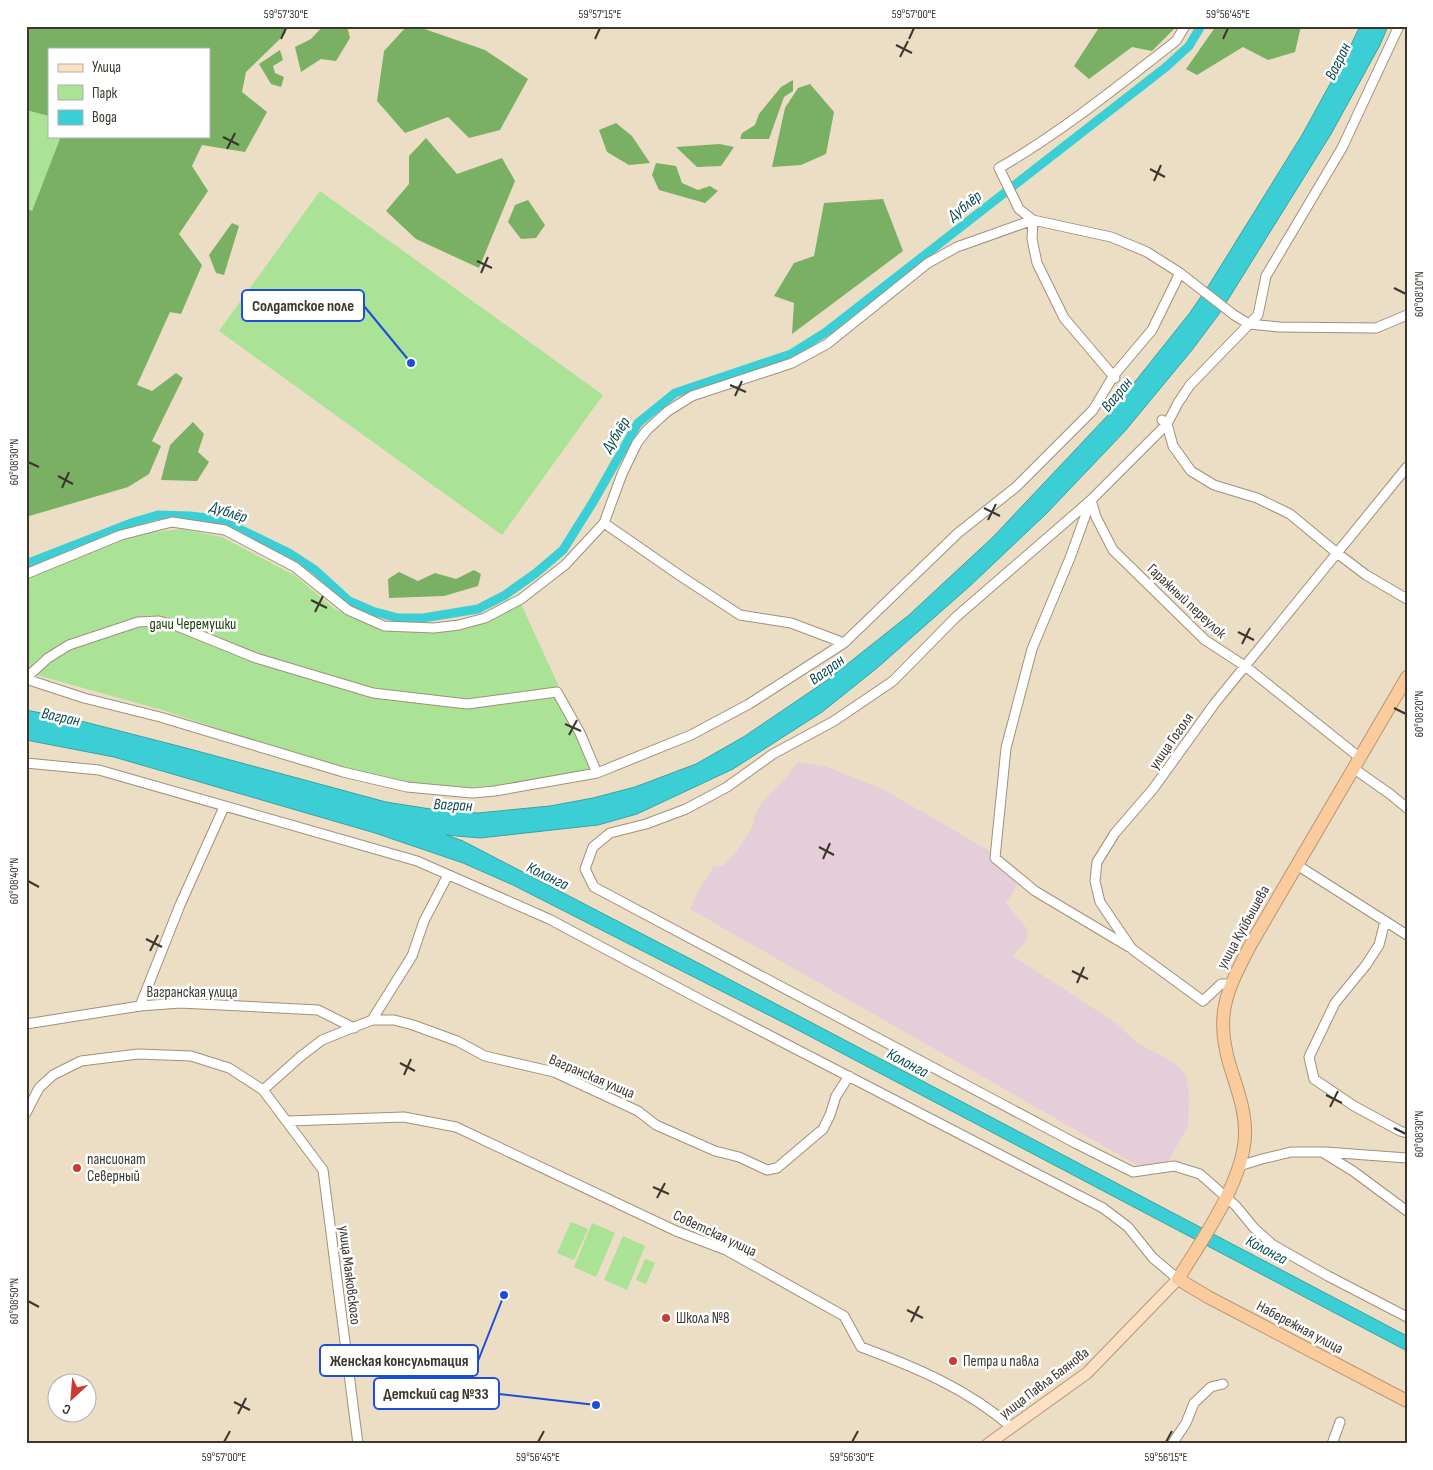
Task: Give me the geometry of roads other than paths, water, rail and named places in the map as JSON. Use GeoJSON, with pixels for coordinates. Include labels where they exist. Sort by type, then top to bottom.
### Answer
{"type":"FeatureCollection","features":[{"type":"Feature","properties":{"kind":"highway","name":"улица Куйбышева"},"geometry":{"type":"LineString","coordinates":[[1178,1279],[1198,1248],[1226,1197],[1239,1166],[1245,1137],[1244,1112],[1230,1067],[1222,1022],[1231,984],[1251,944],[1407,677]]}},
{"type":"Feature","properties":{"kind":"highway","name":"Набережная улица"},"geometry":{"type":"LineString","coordinates":[[1178,1279],[1407,1401]]}},
{"type":"Feature","properties":{"kind":"main road","name":"улица Павла Баянова"},"geometry":{"type":"LineString","coordinates":[[991,1443],[1087,1373],[1178,1279]]}},
{"type":"Feature","properties":{"kind":"street"},"geometry":{"type":"LineString","coordinates":[[1185,26],[1176,41],[1089,108],[1028,151],[999,168],[1019,209],[1033,220],[1111,238],[1147,252],[1180,273],[1249,324],[1279,327],[1376,328],[1407,315]]}},
{"type":"Feature","properties":{"kind":"street"},"geometry":{"type":"LineString","coordinates":[[1400,26],[1342,148],[1266,276],[1258,315],[1190,385],[1165,422],[1091,500],[956,617],[893,681],[834,721],[773,754],[727,787],[686,809],[646,824],[610,833],[593,846],[586,869],[594,887],[1133,1172],[1174,1166],[1200,1174],[1236,1206],[1254,1228],[1273,1245],[1407,1317]]}},
{"type":"Feature","properties":{"kind":"street"},"geometry":{"type":"LineString","coordinates":[[1033,220],[1032,239],[1038,262],[1064,318],[1115,377]]}},
{"type":"Feature","properties":{"kind":"street"},"geometry":{"type":"LineString","coordinates":[[26,574],[121,535],[172,522],[225,530],[295,567],[348,610],[384,626],[434,628],[459,625],[484,618],[521,599],[565,565],[604,523],[622,474],[637,443],[647,430],[668,411],[692,396],[792,363],[827,344],[928,263],[957,247],[1033,220]]}},
{"type":"Feature","properties":{"kind":"street"},"geometry":{"type":"LineString","coordinates":[[597,773],[580,733],[557,692],[467,704],[373,693],[256,658],[160,621],[138,622],[69,645],[48,658],[26,679],[84,698],[160,717],[343,772],[407,787],[472,793],[487,792],[597,773],[691,735],[749,704],[844,643],[951,540],[1016,487],[1093,410],[1115,377],[1152,330],[1180,273]]}},
{"type":"Feature","properties":{"kind":"street"},"geometry":{"type":"LineString","coordinates":[[1165,422],[1173,446],[1191,471],[1214,485],[1257,498],[1290,514],[1337,554],[1366,575],[1407,598]]}},
{"type":"Feature","properties":{"kind":"street","name":"улица Гоголя"},"geometry":{"type":"LineString","coordinates":[[1231,984],[1221,984],[1203,1000],[1132,949],[1100,902],[1094,881],[1097,862],[1115,833],[1153,789],[1215,703],[1407,467]]}},
{"type":"Feature","properties":{"kind":"street"},"geometry":{"type":"LineString","coordinates":[[1091,500],[1070,558],[1032,649],[1006,748],[995,858],[1035,891],[1132,949]]}},
{"type":"Feature","properties":{"kind":"street","name":"Гаражный переулок"},"geometry":{"type":"LineString","coordinates":[[1091,500],[1096,517],[1113,550],[1205,640],[1245,666],[1407,808]]}},
{"type":"Feature","properties":{"kind":"street"},"geometry":{"type":"LineString","coordinates":[[604,523],[740,615],[791,623],[844,643]]}},
{"type":"Feature","properties":{"kind":"street"},"geometry":{"type":"LineString","coordinates":[[26,763],[99,770],[418,861],[448,876],[549,919],[1103,1208],[1128,1227],[1153,1258],[1178,1279]]}},
{"type":"Feature","properties":{"kind":"street"},"geometry":{"type":"LineString","coordinates":[[140,1006],[180,905],[224,807]]}},
{"type":"Feature","properties":{"kind":"street"},"geometry":{"type":"LineString","coordinates":[[1297,865],[1385,922],[1407,934]]}},
{"type":"Feature","properties":{"kind":"street"},"geometry":{"type":"LineString","coordinates":[[263,1090],[322,1040],[372,1020],[412,956],[424,921],[448,876]]}},
{"type":"Feature","properties":{"kind":"street"},"geometry":{"type":"LineString","coordinates":[[1385,922],[1379,945],[1366,965],[1335,1003],[1309,1057],[1314,1079],[1354,1106],[1407,1133]]}},
{"type":"Feature","properties":{"kind":"street","name":"Вагранская улица"},"geometry":{"type":"LineString","coordinates":[[26,1024],[140,1006],[180,1003],[318,1010],[354,1028]]}},
{"type":"Feature","properties":{"kind":"street","name":"Вагранская улица"},"geometry":{"type":"LineString","coordinates":[[372,1020],[394,1020],[413,1025],[457,1041],[485,1056],[554,1072],[638,1111],[656,1125],[715,1151],[739,1157],[766,1170],[777,1168],[823,1129],[836,1096],[848,1076]]}},
{"type":"Feature","properties":{"kind":"street","name":"улица Маяковского"},"geometry":{"type":"LineString","coordinates":[[26,1112],[39,1088],[53,1075],[81,1061],[138,1054],[191,1056],[228,1068],[263,1090],[288,1120],[323,1170],[358,1444]]}},
{"type":"Feature","properties":{"kind":"street","name":"Советская улица"},"geometry":{"type":"LineString","coordinates":[[288,1120],[404,1117],[456,1127],[676,1231],[726,1250],[844,1316],[861,1347],[924,1371],[983,1404],[1011,1427]]}},
{"type":"Feature","properties":{"kind":"street"},"geometry":{"type":"LineString","coordinates":[[1239,1166],[1291,1152],[1322,1152],[1407,1158]]}},
{"type":"Feature","properties":{"kind":"street"},"geometry":{"type":"LineString","coordinates":[[1322,1152],[1353,1171],[1407,1211]]}},
{"type":"Feature","properties":{"kind":"street"},"geometry":{"type":"LineString","coordinates":[[1172,1444],[1186,1423],[1194,1403],[1211,1387],[1223,1384]]}},
{"type":"Feature","properties":{"kind":"street"},"geometry":{"type":"LineString","coordinates":[[1332,1444],[1340,1422]]}},
{"type":"Feature","properties":{"kind":"water"},"geometry":{"type":"Polygon","coordinates":[[[1360,26],[1388,26],[1380,45],[1331,134],[1219,314],[1125,431],[1047,513],[971,585],[877,668],[822,712],[733,769],[637,814],[598,825],[480,838],[446,835],[463,841],[704,966],[1407,1336],[1407,1351],[796,1029],[513,885],[463,863],[375,833],[114,757],[26,740],[26,710],[81,721],[386,802],[443,811],[478,813],[550,806],[593,798],[635,787],[696,764],[745,736],[826,681],[909,615],[993,537],[1110,413],[1189,314],[1209,285],[1302,135],[1360,26]]]}},
{"type":"Feature","properties":{"kind":"waterway","name":"Дублёр"},"geometry":{"type":"LineString","coordinates":[[26,564],[134,522],[158,515],[190,516],[216,519],[289,553],[315,570],[349,601],[372,611],[398,618],[423,618],[478,609],[505,595],[536,573],[563,550],[638,423],[675,393],[791,354],[826,332],[1166,67],[1189,46],[1201,26]]}},
{"type":"Feature","properties":{"kind":"place","name":"Солдатское поле"},"geometry":{"type":"Point","coordinates":[411,363]}},
{"type":"Feature","properties":{"kind":"place","name":"пансионат Северный"},"geometry":{"type":"Point","coordinates":[77,1168]}},
{"type":"Feature","properties":{"kind":"place","name":"Женская консультация"},"geometry":{"type":"Point","coordinates":[504,1295]}},
{"type":"Feature","properties":{"kind":"place","name":"Школа №8"},"geometry":{"type":"Point","coordinates":[666,1318]}},
{"type":"Feature","properties":{"kind":"place","name":"Петра и павла"},"geometry":{"type":"Point","coordinates":[953,1361]}},
{"type":"Feature","properties":{"kind":"place","name":"Детский сад №33"},"geometry":{"type":"Point","coordinates":[596,1405]}},
{"type":"Feature","properties":{"kind":"water label","name":"Вагран"},"geometry":{"type":"Point","coordinates":[1337,61]}},
{"type":"Feature","properties":{"kind":"water label","name":"Вагран"},"geometry":{"type":"Point","coordinates":[1116,394]}},
{"type":"Feature","properties":{"kind":"water label","name":"Вагран"},"geometry":{"type":"Point","coordinates":[826,669]}},
{"type":"Feature","properties":{"kind":"water label","name":"Вагран"},"geometry":{"type":"Point","coordinates":[61,716]}},
{"type":"Feature","properties":{"kind":"water label","name":"Вагран"},"geometry":{"type":"Point","coordinates":[453,804]}},
{"type":"Feature","properties":{"kind":"water label","name":"Колонга"},"geometry":{"type":"Point","coordinates":[548,875]}},
{"type":"Feature","properties":{"kind":"water label","name":"Колонга"},"geometry":{"type":"Point","coordinates":[908,1062]}},
{"type":"Feature","properties":{"kind":"water label","name":"Колонга"},"geometry":{"type":"Point","coordinates":[1267,1249]}},
{"type":"Feature","properties":{"kind":"park label","name":"дачи Черемушки"},"geometry":{"type":"Point","coordinates":[193,624]}}]}
